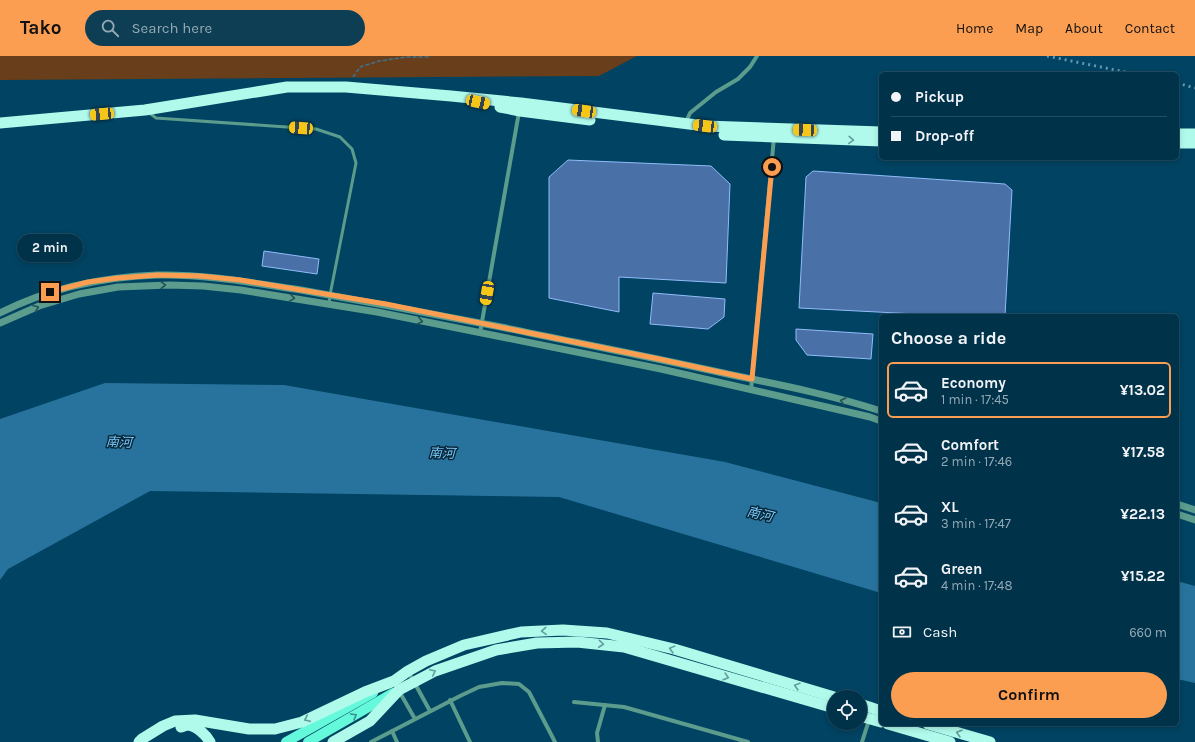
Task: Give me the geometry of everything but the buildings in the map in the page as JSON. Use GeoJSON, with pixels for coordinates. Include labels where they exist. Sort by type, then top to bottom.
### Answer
{"type":"FeatureCollection","features":[{"type":"Feature","properties":{"kind":"highway"},"geometry":{"type":"LineString","coordinates":[[0,123],[145,110],[287,87],[346,87],[451,96],[702,134],[879,132]]}},
{"type":"Feature","properties":{"kind":"highway"},"geometry":{"type":"LineString","coordinates":[[520,107],[775,133],[879,141]]}},
{"type":"Feature","properties":{"kind":"highway"},"geometry":{"type":"LineString","coordinates":[[1179,134],[1195,134]]}},
{"type":"Feature","properties":{"kind":"highway"},"geometry":{"type":"LineString","coordinates":[[1179,143],[1195,143]]}},
{"type":"Feature","properties":{"kind":"highway"},"geometry":{"type":"LineString","coordinates":[[333,742],[370,722],[408,671],[426,661],[464,645],[521,632],[563,630],[607,633],[674,649],[827,695]]}},
{"type":"Feature","properties":{"kind":"highway"},"geometry":{"type":"LineString","coordinates":[[139,742],[163,726],[175,721],[195,720],[249,729],[275,729],[302,722],[365,692],[414,682],[435,671],[496,650],[537,643],[577,642],[624,647],[827,706]]}},
{"type":"Feature","properties":{"kind":"highway"},"geometry":{"type":"LineString","coordinates":[[867,706],[879,709]]}},
{"type":"Feature","properties":{"kind":"highway"},"geometry":{"type":"LineString","coordinates":[[867,718],[879,721]]}},
{"type":"Feature","properties":{"kind":"highway"},"geometry":{"type":"LineString","coordinates":[[149,742],[170,730],[189,725],[199,730],[208,738],[210,742]]}},
{"type":"Feature","properties":{"kind":"highway"},"geometry":{"type":"LineString","coordinates":[[895,726],[950,742]]}},
{"type":"Feature","properties":{"kind":"highway"},"geometry":{"type":"LineString","coordinates":[[935,726],[990,742]]}},
{"type":"Feature","properties":{"kind":"main road"},"geometry":{"type":"LineString","coordinates":[[286,742],[397,686]]}},
{"type":"Feature","properties":{"kind":"main road"},"geometry":{"type":"LineString","coordinates":[[308,742],[397,686]]}},
{"type":"Feature","properties":{"kind":"street"},"geometry":{"type":"LineString","coordinates":[[684,124],[690,113],[716,92],[738,79],[750,67],[757,56]]}},
{"type":"Feature","properties":{"kind":"street"},"geometry":{"type":"LineString","coordinates":[[480,333],[520,107]]}},
{"type":"Feature","properties":{"kind":"street"},"geometry":{"type":"LineString","coordinates":[[751,390],[775,133]]}},
{"type":"Feature","properties":{"kind":"street"},"geometry":{"type":"LineString","coordinates":[[0,313],[50,292],[88,282],[158,275],[200,276],[240,280],[386,304],[654,358],[794,388],[879,410]]}},
{"type":"Feature","properties":{"kind":"street"},"geometry":{"type":"LineString","coordinates":[[0,323],[46,304],[79,294],[118,287],[169,284],[241,290],[377,312],[661,369],[879,420]]}},
{"type":"Feature","properties":{"kind":"street"},"geometry":{"type":"LineString","coordinates":[[1179,505],[1195,510]]}},
{"type":"Feature","properties":{"kind":"street"},"geometry":{"type":"LineString","coordinates":[[1179,515],[1195,520]]}},
{"type":"Feature","properties":{"kind":"street"},"geometry":{"type":"LineString","coordinates":[[408,671],[430,711]]}},
{"type":"Feature","properties":{"kind":"street"},"geometry":{"type":"LineString","coordinates":[[371,742],[450,700],[479,687],[502,683],[519,684],[529,692],[555,742]]}},
{"type":"Feature","properties":{"kind":"street"},"geometry":{"type":"LineString","coordinates":[[397,686],[415,719]]}},
{"type":"Feature","properties":{"kind":"street"},"geometry":{"type":"LineString","coordinates":[[450,700],[470,742]]}},
{"type":"Feature","properties":{"kind":"street"},"geometry":{"type":"LineString","coordinates":[[574,702],[624,707],[748,742]]}},
{"type":"Feature","properties":{"kind":"street"},"geometry":{"type":"LineString","coordinates":[[598,742],[596,733],[605,705]]}},
{"type":"Feature","properties":{"kind":"street"},"geometry":{"type":"LineString","coordinates":[[862,742],[863,730]]}},
{"type":"Feature","properties":{"kind":"street"},"geometry":{"type":"LineString","coordinates":[[392,731],[397,742]]}},
{"type":"Feature","properties":{"kind":"lane"},"geometry":{"type":"LineString","coordinates":[[145,110],[156,118],[316,129],[340,137],[352,149],[356,163],[330,295],[330,304]]}},
{"type":"Feature","properties":{"kind":"path"},"geometry":{"type":"LineString","coordinates":[[346,87],[360,66],[379,61],[408,57],[431,56]]}},
{"type":"Feature","properties":{"kind":"shaded area"},"geometry":{"type":"Polygon","coordinates":[[[0,56],[637,56],[599,76],[0,80],[0,56]]]}},
{"type":"Feature","properties":{"kind":"water","name":"南河"},"geometry":{"type":"Polygon","coordinates":[[[105,383],[284,385],[725,462],[879,502],[879,592],[559,497],[150,491],[8,569],[0,580],[0,419],[105,383]]]}},
{"type":"Feature","properties":{"kind":"water"},"geometry":{"type":"Polygon","coordinates":[[[1179,582],[1195,586],[1195,683],[1179,679],[1179,582]]]}},
{"type":"Feature","properties":{"kind":"railway"},"geometry":{"type":"LineString","coordinates":[[1047,56],[1125,72]]}},
{"type":"Feature","properties":{"kind":"railway"},"geometry":{"type":"LineString","coordinates":[[1179,84],[1195,88]]}},
{"type":"Feature","properties":{"kind":"route"},"geometry":{"type":"LineString","coordinates":[[50,292],[88,282],[158,275],[200,276],[240,280],[386,304],[752,379],[772,167]]}}]}
